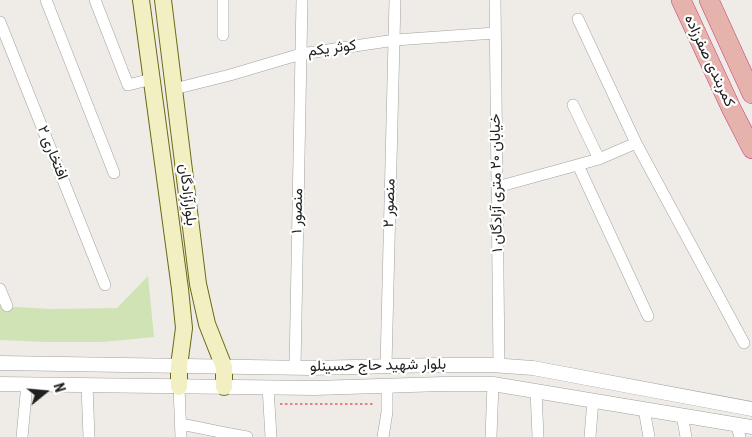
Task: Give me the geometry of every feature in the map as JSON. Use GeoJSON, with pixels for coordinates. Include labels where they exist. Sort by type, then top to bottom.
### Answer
{"type":"FeatureCollection","features":[{"type":"Feature","properties":{"kind":"highway","name":"کمربندی صفرزاده"},"geometry":{"type":"LineString","coordinates":[[681,0],[752,149]]}},
{"type":"Feature","properties":{"kind":"highway","name":"کمربندی صفرزاده"},"geometry":{"type":"LineString","coordinates":[[709,0],[752,94]]}},
{"type":"Feature","properties":{"kind":"main road","name":"بلوارآزادگان"},"geometry":{"type":"LineString","coordinates":[[141,0],[184,328],[179,366],[179,387]]}},
{"type":"Feature","properties":{"kind":"main road","name":"بلوارآزادگان"},"geometry":{"type":"LineString","coordinates":[[163,0],[198,284],[207,324],[224,367],[224,387]]}},
{"type":"Feature","properties":{"kind":"main road"},"geometry":{"type":"LineString","coordinates":[[184,328],[188,332],[197,334],[204,331],[207,324]]}},
{"type":"Feature","properties":{"kind":"street"},"geometry":{"type":"LineString","coordinates":[[46,0],[114,173]]}},
{"type":"Feature","properties":{"kind":"street"},"geometry":{"type":"LineString","coordinates":[[95,0],[128,85],[152,79]]}},
{"type":"Feature","properties":{"kind":"street"},"geometry":{"type":"LineString","coordinates":[[223,0],[223,35]]}},
{"type":"Feature","properties":{"kind":"street","name":"منصور ۱"},"geometry":{"type":"LineString","coordinates":[[295,368],[302,0]]}},
{"type":"Feature","properties":{"kind":"street","name":"منصور ۲"},"geometry":{"type":"LineString","coordinates":[[386,366],[395,0]]}},
{"type":"Feature","properties":{"kind":"street","name":"۱ خیابان ۲۰ متری آزادگان"},"geometry":{"type":"LineString","coordinates":[[495,0],[500,366]]}},
{"type":"Feature","properties":{"kind":"street"},"geometry":{"type":"LineString","coordinates":[[578,19],[636,143],[744,343]]}},
{"type":"Feature","properties":{"kind":"street","name":"افتخاری ۲"},"geometry":{"type":"LineString","coordinates":[[0,22],[105,285]]}},
{"type":"Feature","properties":{"kind":"street","name":"کوثر یکم"},"geometry":{"type":"LineString","coordinates":[[174,89],[301,54],[395,40],[495,33]]}},
{"type":"Feature","properties":{"kind":"street"},"geometry":{"type":"LineString","coordinates":[[573,105],[599,159]]}},
{"type":"Feature","properties":{"kind":"street"},"geometry":{"type":"LineString","coordinates":[[497,187],[599,159],[636,143]]}},
{"type":"Feature","properties":{"kind":"street"},"geometry":{"type":"LineString","coordinates":[[578,165],[648,316]]}},
{"type":"Feature","properties":{"kind":"street"},"geometry":{"type":"LineString","coordinates":[[0,289],[7,306]]}},
{"type":"Feature","properties":{"kind":"street","name":"بلوار شهید حاج حسینلو"},"geometry":{"type":"LineString","coordinates":[[0,363],[295,368],[439,364],[533,368],[752,409]]}},
{"type":"Feature","properties":{"kind":"street","name":"بلوار شهید حاج حسینلو"},"geometry":{"type":"LineString","coordinates":[[0,384],[268,388],[493,384],[682,415],[738,431],[752,427]]}},
{"type":"Feature","properties":{"kind":"street"},"geometry":{"type":"LineString","coordinates":[[22,437],[27,384]]}},
{"type":"Feature","properties":{"kind":"street"},"geometry":{"type":"LineString","coordinates":[[491,437],[493,384]]}},
{"type":"Feature","properties":{"kind":"street"},"geometry":{"type":"LineString","coordinates":[[87,385],[89,437]]}},
{"type":"Feature","properties":{"kind":"street"},"geometry":{"type":"LineString","coordinates":[[383,437],[388,386]]}},
{"type":"Feature","properties":{"kind":"street"},"geometry":{"type":"LineString","coordinates":[[179,387],[181,437]]}},
{"type":"Feature","properties":{"kind":"street"},"geometry":{"type":"LineString","coordinates":[[268,388],[271,437]]}},
{"type":"Feature","properties":{"kind":"street"},"geometry":{"type":"LineString","coordinates":[[536,391],[538,437]]}},
{"type":"Feature","properties":{"kind":"street"},"geometry":{"type":"LineString","coordinates":[[590,437],[593,400]]}},
{"type":"Feature","properties":{"kind":"street"},"geometry":{"type":"LineString","coordinates":[[644,410],[649,437]]}},
{"type":"Feature","properties":{"kind":"street"},"geometry":{"type":"LineString","coordinates":[[682,415],[686,437]]}},
{"type":"Feature","properties":{"kind":"street"},"geometry":{"type":"LineString","coordinates":[[180,424],[225,435],[247,437]]}},
{"type":"Feature","properties":{"kind":"path"},"geometry":{"type":"LineString","coordinates":[[269,404],[387,404]]}},
{"type":"Feature","properties":{"kind":"green space"},"geometry":{"type":"Polygon","coordinates":[[[148,276],[154,337],[102,342],[0,340],[0,306],[50,309],[117,308],[148,276]]]}}]}
